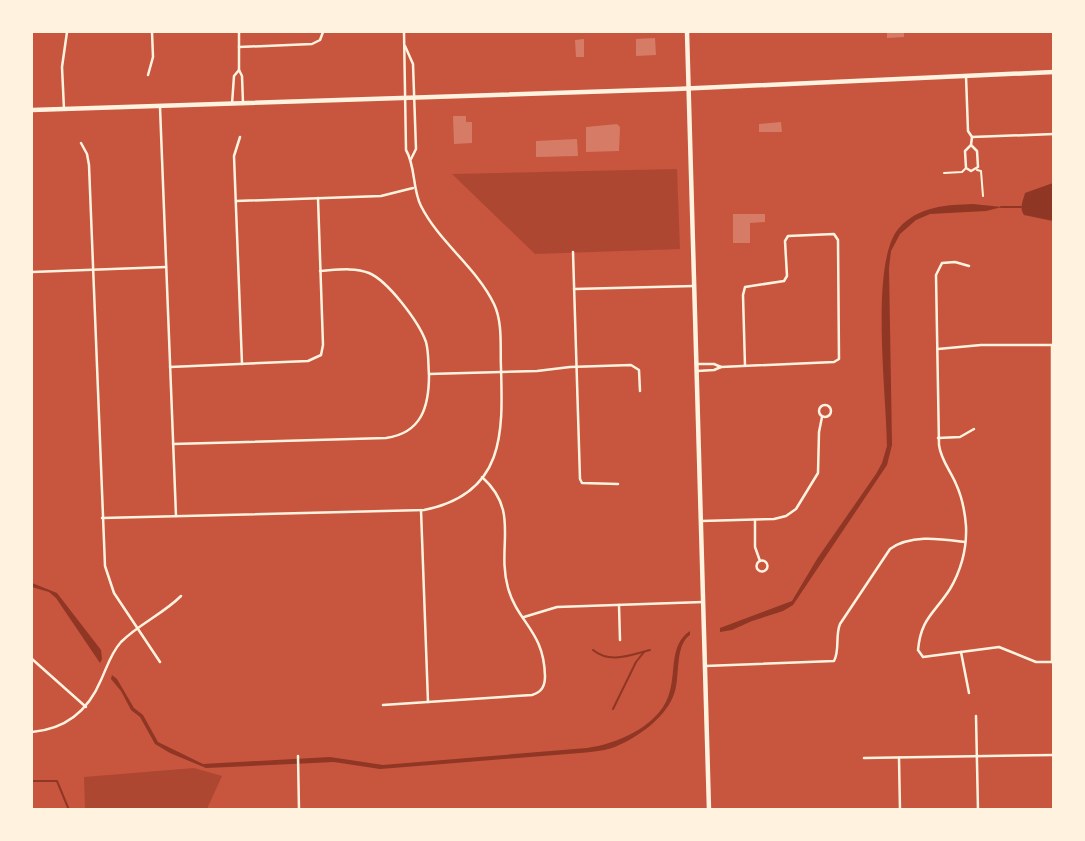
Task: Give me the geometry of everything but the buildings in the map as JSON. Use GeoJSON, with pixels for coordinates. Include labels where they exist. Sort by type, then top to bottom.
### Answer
{"type":"FeatureCollection","features":[{"type":"Feature","properties":{"kind":"main road"},"geometry":{"type":"LineString","coordinates":[[687,32],[709,810]]}},
{"type":"Feature","properties":{"kind":"main road"},"geometry":{"type":"LineString","coordinates":[[32,110],[689,88],[1054,72]]}},
{"type":"Feature","properties":{"kind":"street"},"geometry":{"type":"LineString","coordinates":[[64,109],[62,63],[67,32]]}},
{"type":"Feature","properties":{"kind":"street"},"geometry":{"type":"LineString","coordinates":[[148,75],[153,57],[152,32]]}},
{"type":"Feature","properties":{"kind":"street"},"geometry":{"type":"LineString","coordinates":[[239,32],[239,70],[242,76],[243,103]]}},
{"type":"Feature","properties":{"kind":"street"},"geometry":{"type":"LineString","coordinates":[[239,47],[312,44],[320,40],[323,32]]}},
{"type":"Feature","properties":{"kind":"street"},"geometry":{"type":"LineString","coordinates":[[102,518],[421,510],[453,500],[482,477],[501,436],[499,322],[493,303],[424,211],[415,188],[411,159],[406,150],[404,32]]}},
{"type":"Feature","properties":{"kind":"street"},"geometry":{"type":"LineString","coordinates":[[405,46],[413,64],[416,149],[411,159]]}},
{"type":"Feature","properties":{"kind":"street"},"geometry":{"type":"LineString","coordinates":[[233,104],[234,76],[239,70]]}},
{"type":"Feature","properties":{"kind":"street"},"geometry":{"type":"LineString","coordinates":[[966,76],[968,131],[972,137],[971,145],[965,151],[966,169],[971,171],[977,170],[977,151],[971,145]]}},
{"type":"Feature","properties":{"kind":"street"},"geometry":{"type":"LineString","coordinates":[[160,106],[176,516]]}},
{"type":"Feature","properties":{"kind":"street"},"geometry":{"type":"LineString","coordinates":[[972,137],[1054,134]]}},
{"type":"Feature","properties":{"kind":"street"},"geometry":{"type":"LineString","coordinates":[[240,137],[234,156],[242,364]]}},
{"type":"Feature","properties":{"kind":"street"},"geometry":{"type":"LineString","coordinates":[[81,143],[87,153],[89,165],[102,518],[107,579],[160,662]]}},
{"type":"Feature","properties":{"kind":"street"},"geometry":{"type":"LineString","coordinates":[[236,201],[381,196],[415,188]]}},
{"type":"Feature","properties":{"kind":"street"},"geometry":{"type":"LineString","coordinates":[[170,367],[308,362],[321,355],[323,345],[318,198]]}},
{"type":"Feature","properties":{"kind":"street"},"geometry":{"type":"LineString","coordinates":[[697,371],[721,367],[745,366],[834,362],[839,359],[836,235],[788,236],[787,275],[784,281],[745,287],[745,366]]}},
{"type":"Feature","properties":{"kind":"street"},"geometry":{"type":"LineString","coordinates":[[573,252],[579,476],[582,483],[618,484]]}},
{"type":"Feature","properties":{"kind":"street"},"geometry":{"type":"LineString","coordinates":[[937,349],[981,345],[1053,345],[1053,662],[1036,662],[999,648],[923,657],[918,650],[920,631],[954,582],[965,542],[962,502],[957,485],[942,459],[939,438],[937,349],[937,269],[947,262],[969,267]]}},
{"type":"Feature","properties":{"kind":"street"},"geometry":{"type":"LineString","coordinates":[[32,272],[166,267]]}},
{"type":"Feature","properties":{"kind":"street"},"geometry":{"type":"LineString","coordinates":[[173,444],[391,438],[411,428],[422,416],[428,401],[429,374],[427,346],[422,332],[384,283],[363,271],[320,271]]}},
{"type":"Feature","properties":{"kind":"street"},"geometry":{"type":"LineString","coordinates":[[574,289],[695,286]]}},
{"type":"Feature","properties":{"kind":"street"},"geometry":{"type":"LineString","coordinates":[[697,364],[714,364],[721,367]]}},
{"type":"Feature","properties":{"kind":"street"},"geometry":{"type":"LineString","coordinates":[[429,374],[537,372],[576,367],[634,366],[639,370],[639,391]]}},
{"type":"Feature","properties":{"kind":"street"},"geometry":{"type":"LineString","coordinates":[[701,521],[774,519],[786,516],[802,501],[818,473],[822,417]]}},
{"type":"Feature","properties":{"kind":"street"},"geometry":{"type":"LineString","coordinates":[[939,438],[960,437],[974,429]]}},
{"type":"Feature","properties":{"kind":"street"},"geometry":{"type":"LineString","coordinates":[[383,705],[531,695],[537,694],[543,688],[545,674],[541,647],[511,596],[507,583],[503,506],[496,492],[482,477]]}},
{"type":"Feature","properties":{"kind":"street"},"geometry":{"type":"LineString","coordinates":[[421,510],[428,702]]}},
{"type":"Feature","properties":{"kind":"street"},"geometry":{"type":"LineString","coordinates":[[755,520],[755,547],[760,561]]}},
{"type":"Feature","properties":{"kind":"street"},"geometry":{"type":"LineString","coordinates":[[705,666],[834,661],[840,624],[890,549],[902,542],[913,540],[965,542]]}},
{"type":"Feature","properties":{"kind":"street"},"geometry":{"type":"LineString","coordinates":[[32,732],[61,726],[86,707],[116,649],[181,596]]}},
{"type":"Feature","properties":{"kind":"street"},"geometry":{"type":"LineString","coordinates":[[524,617],[557,607],[703,602]]}},
{"type":"Feature","properties":{"kind":"street"},"geometry":{"type":"LineString","coordinates":[[619,605],[620,640]]}},
{"type":"Feature","properties":{"kind":"street"},"geometry":{"type":"LineString","coordinates":[[961,652],[969,692]]}},
{"type":"Feature","properties":{"kind":"street"},"geometry":{"type":"LineString","coordinates":[[32,659],[86,707]]}},
{"type":"Feature","properties":{"kind":"street"},"geometry":{"type":"LineString","coordinates":[[976,716],[978,810]]}},
{"type":"Feature","properties":{"kind":"street"},"geometry":{"type":"LineString","coordinates":[[864,758],[1054,755]]}},
{"type":"Feature","properties":{"kind":"street"},"geometry":{"type":"LineString","coordinates":[[298,757],[299,810]]}},
{"type":"Feature","properties":{"kind":"street"},"geometry":{"type":"LineString","coordinates":[[899,758],[900,810]]}},
{"type":"Feature","properties":{"kind":"street"},"geometry":{"type":"LineString","coordinates":[[567,810],[596,810]]}},
{"type":"Feature","properties":{"kind":"lane"},"geometry":{"type":"LineString","coordinates":[[944,173],[966,169]]}},
{"type":"Feature","properties":{"kind":"lane"},"geometry":{"type":"LineString","coordinates":[[977,170],[983,176],[984,196]]}},
{"type":"Feature","properties":{"kind":"shaded area"},"geometry":{"type":"Polygon","coordinates":[[[677,169],[680,249],[535,254],[452,174],[677,169]]]}},
{"type":"Feature","properties":{"kind":"shaded area"},"geometry":{"type":"Polygon","coordinates":[[[1053,183],[1053,221],[1024,215],[1022,207],[1025,193],[1053,183]]]}},
{"type":"Feature","properties":{"kind":"shaded area"},"geometry":{"type":"Polygon","coordinates":[[[973,204],[1002,207],[986,211],[930,214],[916,220],[900,234],[891,251],[892,445],[887,465],[793,605],[732,630],[720,632],[720,628],[792,601],[817,559],[876,474],[887,446],[882,299],[884,270],[890,245],[899,228],[915,215],[943,206],[973,204]]]}},
{"type":"Feature","properties":{"kind":"shaded area"},"geometry":{"type":"Polygon","coordinates":[[[32,583],[57,593],[101,650],[100,663],[56,598],[49,592],[32,587],[32,583]]]}},
{"type":"Feature","properties":{"kind":"shaded area"},"geometry":{"type":"Polygon","coordinates":[[[690,631],[682,646],[675,691],[666,710],[641,733],[621,744],[604,750],[580,753],[380,769],[334,762],[206,768],[155,744],[140,717],[131,710],[111,679],[112,675],[117,679],[134,708],[143,715],[158,742],[203,764],[330,757],[383,765],[587,748],[622,738],[645,725],[663,708],[671,688],[676,652],[683,637],[690,631]]]}},
{"type":"Feature","properties":{"kind":"shaded area"},"geometry":{"type":"Polygon","coordinates":[[[194,768],[222,776],[207,809],[85,809],[84,777],[194,768]]]}},
{"type":"Feature","properties":{"kind":"waterway"},"geometry":{"type":"LineString","coordinates":[[1001,207],[1021,207]]}},
{"type":"Feature","properties":{"kind":"waterway"},"geometry":{"type":"LineString","coordinates":[[593,650],[606,657],[628,656],[650,650]]}},
{"type":"Feature","properties":{"kind":"waterway"},"geometry":{"type":"LineString","coordinates":[[613,709],[636,662],[644,652]]}},
{"type":"Feature","properties":{"kind":"waterway"},"geometry":{"type":"LineString","coordinates":[[32,781],[57,781],[69,810]]}}]}
